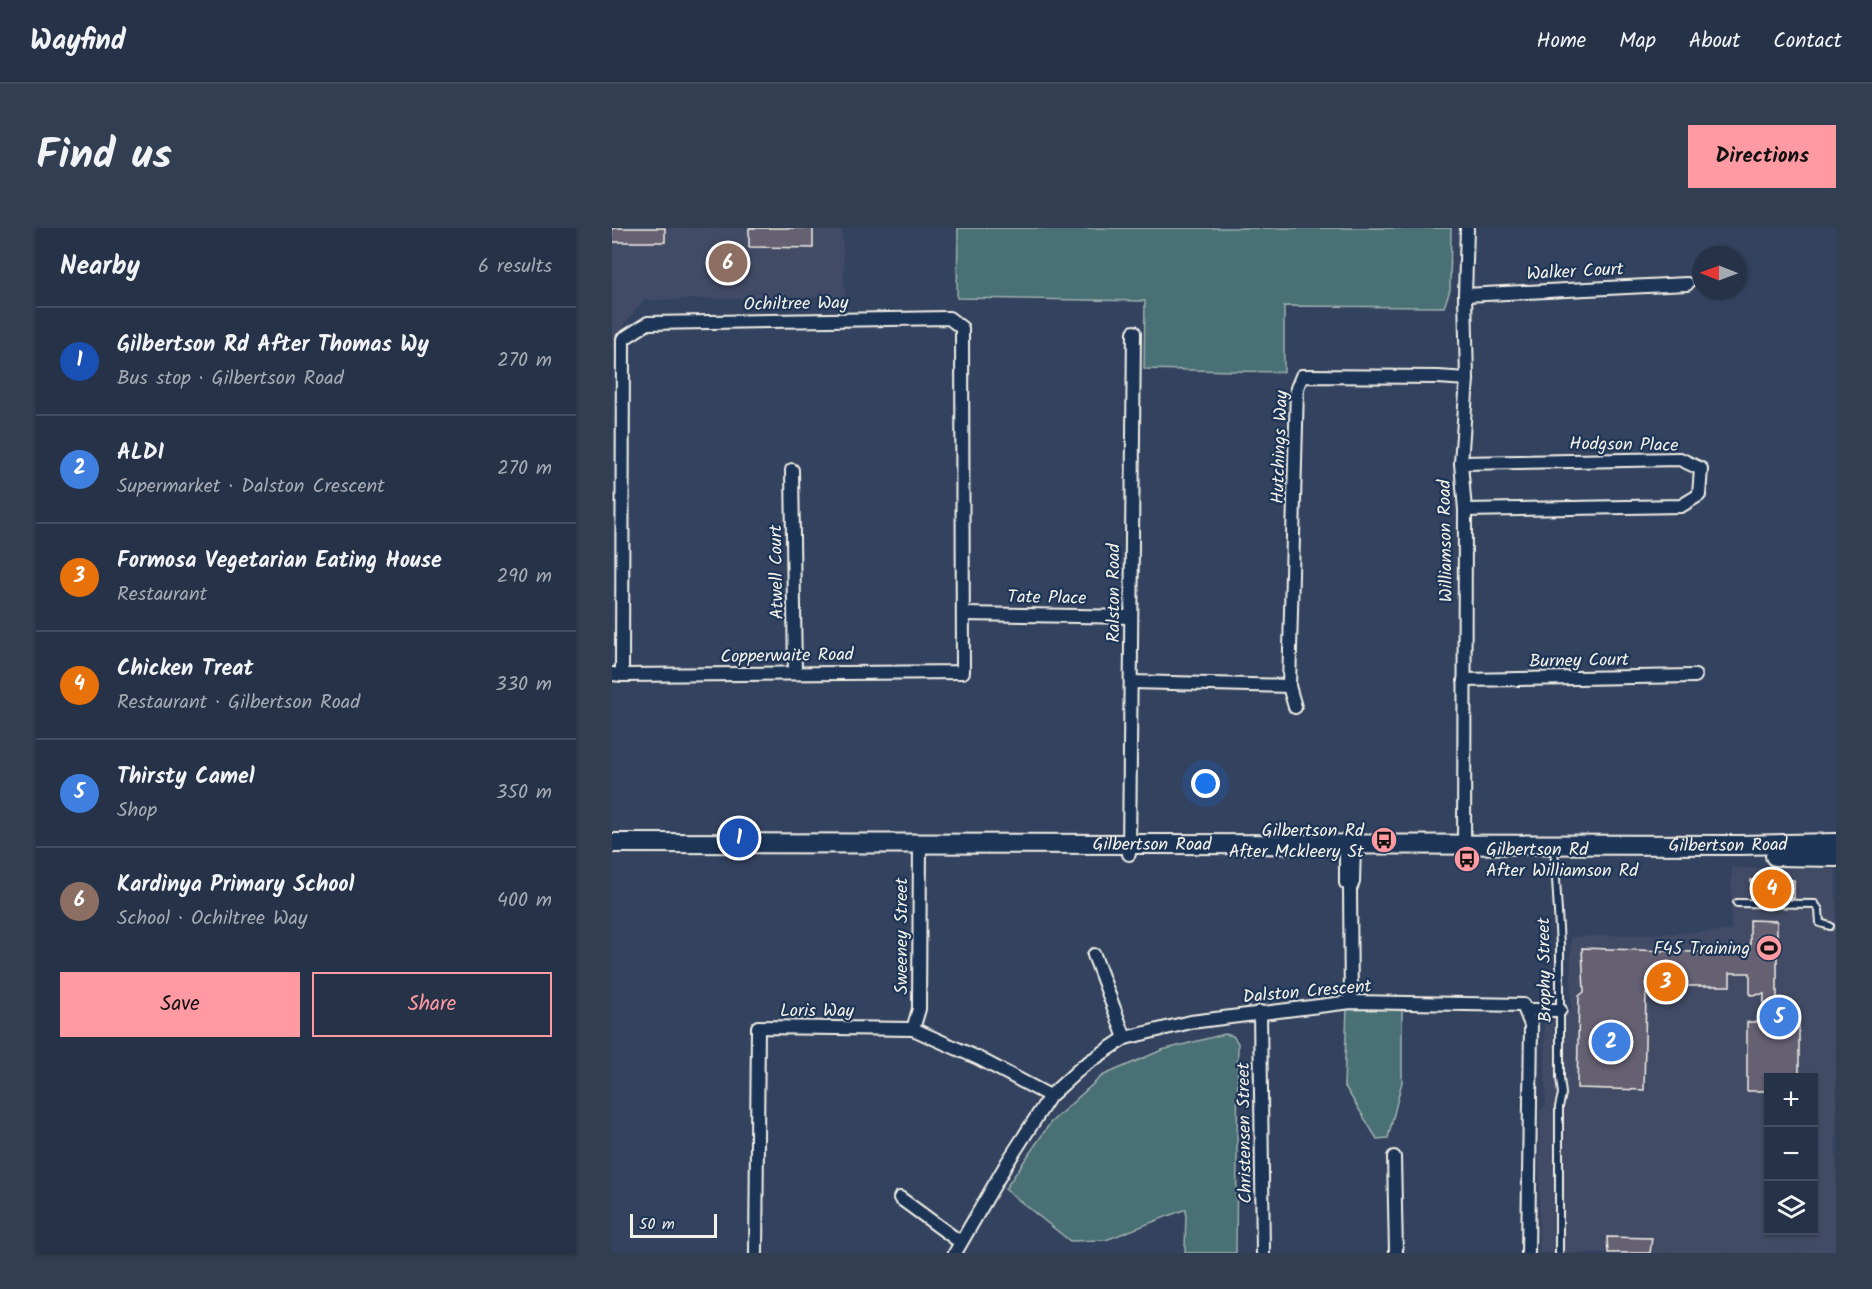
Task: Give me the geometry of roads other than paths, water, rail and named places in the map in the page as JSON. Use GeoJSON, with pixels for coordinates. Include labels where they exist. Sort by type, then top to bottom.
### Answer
{"type":"FeatureCollection","features":[{"type":"Feature","properties":{"kind":"street","name":"Williamson Road"},"geometry":{"type":"LineString","coordinates":[[1464,850],[1465,510],[1461,463],[1467,379],[1465,295],[1467,228]]}},
{"type":"Feature","properties":{"kind":"street","name":"Walker Court"},"geometry":{"type":"LineString","coordinates":[[1465,295],[1687,284]]}},
{"type":"Feature","properties":{"kind":"street","name":"Ochiltree Way"},"geometry":{"type":"LineString","coordinates":[[617,675],[623,339],[648,323],[949,318],[962,328],[963,672]]}},
{"type":"Feature","properties":{"kind":"street","name":"Ralston Road"},"geometry":{"type":"LineString","coordinates":[[1129,849],[1134,332]]}},
{"type":"Feature","properties":{"kind":"street","name":"Hutchings Way"},"geometry":{"type":"LineString","coordinates":[[1295,707],[1289,686],[1297,388],[1302,376],[1467,379]]}},
{"type":"Feature","properties":{"kind":"street","name":"Hodgson Place"},"geometry":{"type":"LineString","coordinates":[[1461,463],[1680,459],[1701,469],[1699,495],[1681,506],[1465,510]]}},
{"type":"Feature","properties":{"kind":"street","name":"Atwell Court"},"geometry":{"type":"LineString","coordinates":[[792,470],[795,673]]}},
{"type":"Feature","properties":{"kind":"street","name":"Tate Place"},"geometry":{"type":"LineString","coordinates":[[963,614],[1131,617]]}},
{"type":"Feature","properties":{"kind":"street","name":"Copperwaite Road"},"geometry":{"type":"LineString","coordinates":[[617,675],[963,672]]}},
{"type":"Feature","properties":{"kind":"street","name":"Burney Court"},"geometry":{"type":"LineString","coordinates":[[1464,680],[1695,676]]}},
{"type":"Feature","properties":{"kind":"street"},"geometry":{"type":"LineString","coordinates":[[1132,681],[1289,686]]}},
{"type":"Feature","properties":{"kind":"street","name":"Gilbertson Road"},"geometry":{"type":"LineString","coordinates":[[612,843],[920,848],[1554,850],[1836,857]]}},
{"type":"Feature","properties":{"kind":"street","name":"Gilbertson Road"},"geometry":{"type":"LineString","coordinates":[[1554,850],[1836,843]]}},
{"type":"Feature","properties":{"kind":"street","name":"Gilbertson Road"},"geometry":{"type":"LineString","coordinates":[[612,852],[920,848]]}},
{"type":"Feature","properties":{"kind":"street","name":"Sweeney Street"},"geometry":{"type":"LineString","coordinates":[[913,1029],[919,1009],[920,848]]}},
{"type":"Feature","properties":{"kind":"street"},"geometry":{"type":"LineString","coordinates":[[1350,849],[1353,882],[1350,889],[1351,1002]]}},
{"type":"Feature","properties":{"kind":"street"},"geometry":{"type":"LineString","coordinates":[[1094,955],[1125,1038]]}},
{"type":"Feature","properties":{"kind":"street","name":"Dalston Crescent"},"geometry":{"type":"LineString","coordinates":[[958,1247],[1050,1096],[1083,1066],[1125,1038],[1191,1022],[1351,1002],[1523,1005],[1525,1010]]}},
{"type":"Feature","properties":{"kind":"street"},"geometry":{"type":"LineString","coordinates":[[1528,1253],[1531,1025],[1525,1010],[1560,1010]]}},
{"type":"Feature","properties":{"kind":"street","name":"Christensen Street"},"geometry":{"type":"LineString","coordinates":[[1260,1012],[1263,1253]]}},
{"type":"Feature","properties":{"kind":"street","name":"Loris Way"},"geometry":{"type":"LineString","coordinates":[[756,1253],[758,1027],[913,1029],[978,1058],[1050,1096]]}},
{"type":"Feature","properties":{"kind":"street"},"geometry":{"type":"LineString","coordinates":[[1394,1157],[1396,1253]]}},
{"type":"Feature","properties":{"kind":"street"},"geometry":{"type":"LineString","coordinates":[[900,1198],[958,1247]]}},
{"type":"Feature","properties":{"kind":"lane","name":"Brophy Street"},"geometry":{"type":"LineString","coordinates":[[1554,850],[1560,945],[1562,1094],[1559,1107],[1559,1253]]}},
{"type":"Feature","properties":{"kind":"lane"},"geometry":{"type":"LineString","coordinates":[[1737,903],[1815,904],[1819,910],[1820,923],[1830,926]]}},
{"type":"Feature","properties":{"kind":"place","name":"Kardinya Primary School"},"geometry":{"type":"Point","coordinates":[728,263]}},
{"type":"Feature","properties":{"kind":"place","name":"Gilbertson Rd After Thomas Wy"},"geometry":{"type":"Point","coordinates":[739,838]}},
{"type":"Feature","properties":{"kind":"place","name":"Gilbertson Rd After Mckleery St"},"geometry":{"type":"Point","coordinates":[1384,840]}},
{"type":"Feature","properties":{"kind":"place","name":"Gilbertson Rd After Williamson Rd"},"geometry":{"type":"Point","coordinates":[1467,859]}},
{"type":"Feature","properties":{"kind":"place","name":"Chicken Treat"},"geometry":{"type":"Point","coordinates":[1772,889]}},
{"type":"Feature","properties":{"kind":"place","name":"F45 Training"},"geometry":{"type":"Point","coordinates":[1769,948]}},
{"type":"Feature","properties":{"kind":"place","name":"Formosa Vegetarian Eating House"},"geometry":{"type":"Point","coordinates":[1666,982]}},
{"type":"Feature","properties":{"kind":"place","name":"Thirsty Camel"},"geometry":{"type":"Point","coordinates":[1779,1017]}},
{"type":"Feature","properties":{"kind":"place","name":"ALDI"},"geometry":{"type":"Point","coordinates":[1611,1042]}}]}
